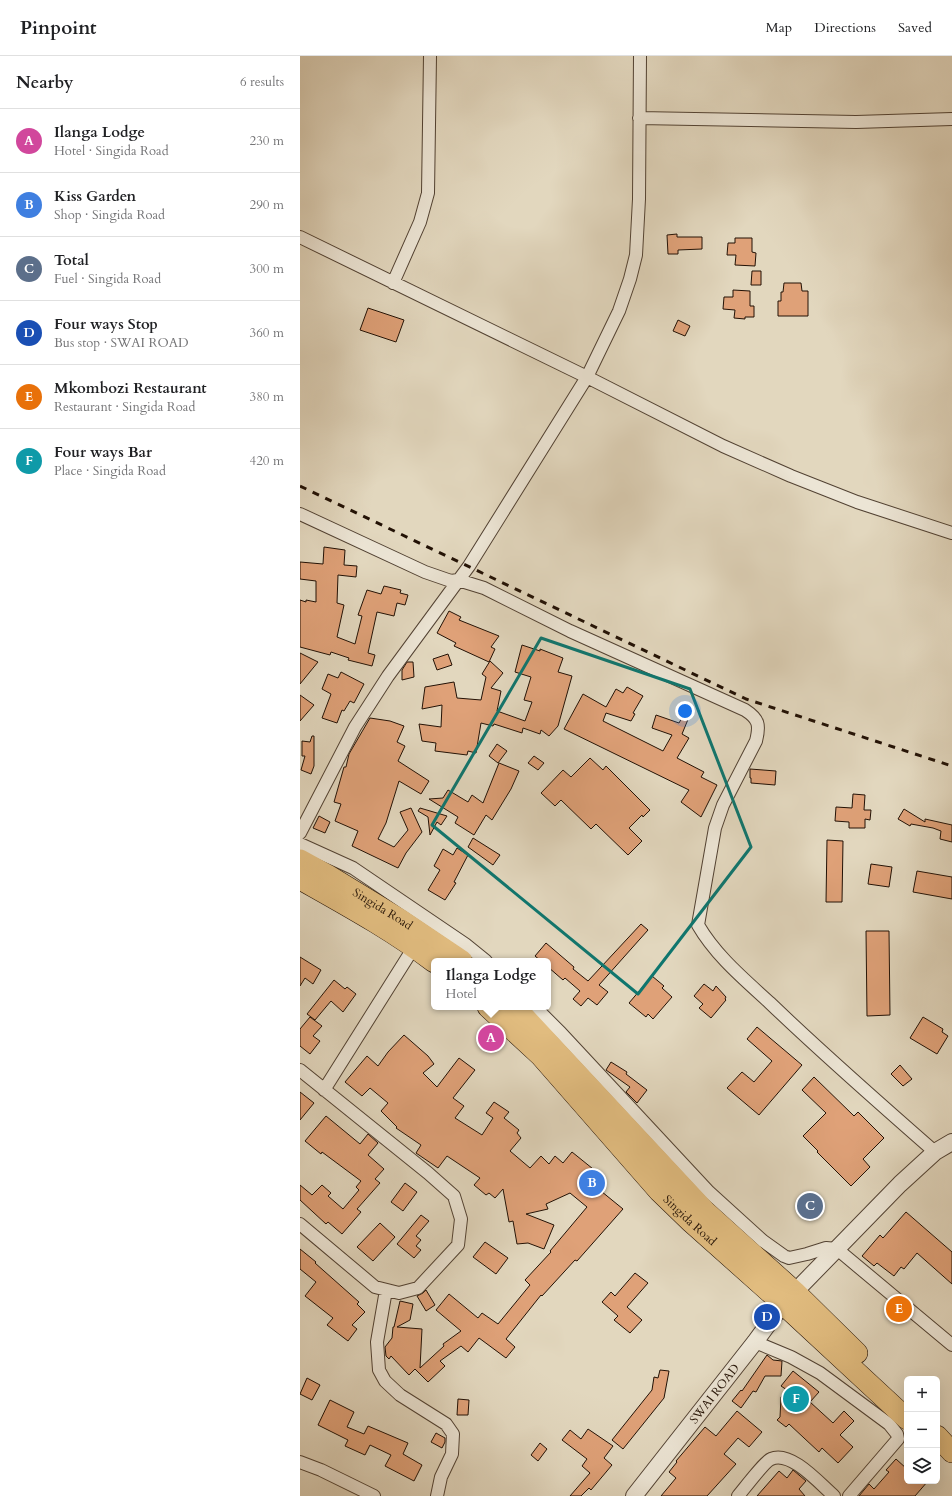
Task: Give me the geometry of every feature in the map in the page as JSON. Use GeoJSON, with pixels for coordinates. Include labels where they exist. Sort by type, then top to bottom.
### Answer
{"type":"FeatureCollection","features":[{"type":"Feature","properties":{"kind":"highway","name":"Singida Road"},"geometry":{"type":"LineString","coordinates":[[300,860],[401,920],[458,958]]}},
{"type":"Feature","properties":{"kind":"highway","name":"Singida Road"},"geometry":{"type":"LineString","coordinates":[[300,879],[351,908],[414,947],[431,960]]}},
{"type":"Feature","properties":{"kind":"highway","name":"Singida Road"},"geometry":{"type":"LineString","coordinates":[[491,1010],[541,1056],[659,1190],[692,1222],[789,1298],[904,1400]]}},
{"type":"Feature","properties":{"kind":"highway","name":"Singida Road"},"geometry":{"type":"LineString","coordinates":[[518,1010],[705,1211],[904,1416]]}},
{"type":"Feature","properties":{"kind":"highway"},"geometry":{"type":"LineString","coordinates":[[940,1439],[952,1452]]}},
{"type":"Feature","properties":{"kind":"highway"},"geometry":{"type":"LineString","coordinates":[[940,1447],[952,1457]]}},
{"type":"Feature","properties":{"kind":"street"},"geometry":{"type":"LineString","coordinates":[[393,283],[420,222],[428,193],[430,56]]}},
{"type":"Feature","properties":{"kind":"street"},"geometry":{"type":"LineString","coordinates":[[300,833],[355,727],[422,627],[458,580],[587,377],[619,311],[630,280],[636,256],[639,199],[640,56]]}},
{"type":"Feature","properties":{"kind":"street"},"geometry":{"type":"LineString","coordinates":[[639,118],[856,122],[952,119]]}},
{"type":"Feature","properties":{"kind":"street"},"geometry":{"type":"LineString","coordinates":[[300,237],[587,377],[723,446],[791,476],[858,502],[952,533]]}},
{"type":"Feature","properties":{"kind":"street"},"geometry":{"type":"LineString","coordinates":[[300,514],[425,572],[446,579],[458,580],[484,588],[570,631],[745,710],[754,716],[758,722],[756,741],[723,805],[715,828],[698,925],[705,938],[733,968],[827,1058],[934,1152]]}},
{"type":"Feature","properties":{"kind":"street"},"geometry":{"type":"LineString","coordinates":[[300,844],[354,868],[471,948],[483,958]]}},
{"type":"Feature","properties":{"kind":"street"},"geometry":{"type":"LineString","coordinates":[[324,1090],[414,947]]}},
{"type":"Feature","properties":{"kind":"street"},"geometry":{"type":"LineString","coordinates":[[538,1010],[708,1192],[763,1241],[789,1258],[826,1248],[837,1249],[952,1345]]}},
{"type":"Feature","properties":{"kind":"street"},"geometry":{"type":"LineString","coordinates":[[300,1070],[428,1173],[454,1196],[461,1219],[458,1245],[418,1288],[399,1293],[375,1286],[300,1224]]}},
{"type":"Feature","properties":{"kind":"street","name":"SWAI ROAD"},"geometry":{"type":"LineString","coordinates":[[634,1496],[789,1298],[900,1184],[934,1152],[952,1142]]}},
{"type":"Feature","properties":{"kind":"street"},"geometry":{"type":"LineString","coordinates":[[386,1290],[377,1342],[379,1370],[385,1381],[400,1395],[446,1424],[453,1434],[452,1454],[442,1477],[437,1496]]}},
{"type":"Feature","properties":{"kind":"street"},"geometry":{"type":"LineString","coordinates":[[755,1342],[791,1357],[820,1373],[889,1424],[897,1434],[898,1439],[849,1496]]}},
{"type":"Feature","properties":{"kind":"street"},"geometry":{"type":"LineString","coordinates":[[738,1496],[770,1459],[780,1457],[796,1462],[834,1496]]}},
{"type":"Feature","properties":{"kind":"street"},"geometry":{"type":"LineString","coordinates":[[300,1462],[321,1470],[374,1496]]}},
{"type":"Feature","properties":{"kind":"highlighted area"},"geometry":{"type":"Polygon","coordinates":[[[541,638],[690,689],[751,847],[638,994],[432,825],[541,638]]]}},
{"type":"Feature","properties":{"kind":"building"},"geometry":{"type":"Polygon","coordinates":[[[677,234],[677,237],[702,237],[702,249],[678,250],[678,254],[668,254],[667,235],[677,234]]]}},
{"type":"Feature","properties":{"kind":"building"},"geometry":{"type":"Polygon","coordinates":[[[735,238],[752,238],[752,252],[756,253],[755,266],[735,265],[736,255],[727,255],[728,243],[735,243],[735,238]]]}},
{"type":"Feature","properties":{"kind":"building"},"geometry":{"type":"Polygon","coordinates":[[[752,271],[761,271],[761,285],[751,285],[752,271]]]}},
{"type":"Feature","properties":{"kind":"building"},"geometry":{"type":"Polygon","coordinates":[[[784,283],[801,283],[802,291],[808,291],[808,316],[778,316],[778,301],[781,301],[781,292],[783,292],[784,283]]]}},
{"type":"Feature","properties":{"kind":"building"},"geometry":{"type":"Polygon","coordinates":[[[733,290],[750,291],[750,306],[754,306],[754,317],[745,317],[745,319],[734,318],[735,310],[723,309],[724,297],[733,297],[733,290]]]}},
{"type":"Feature","properties":{"kind":"building"},"geometry":{"type":"Polygon","coordinates":[[[368,308],[404,320],[396,342],[360,330],[368,308]]]}},
{"type":"Feature","properties":{"kind":"building"},"geometry":{"type":"Polygon","coordinates":[[[678,320],[690,326],[685,336],[673,331],[678,320]]]}},
{"type":"Feature","properties":{"kind":"building"},"geometry":{"type":"Polygon","coordinates":[[[324,547],[345,550],[344,565],[357,566],[356,577],[338,575],[337,603],[344,605],[337,637],[355,644],[362,616],[358,615],[367,590],[381,594],[384,586],[401,590],[400,593],[408,595],[405,605],[397,603],[394,616],[377,612],[368,653],[375,655],[372,666],[348,660],[349,658],[331,652],[330,655],[300,647],[300,600],[306,602],[306,600],[316,602],[316,581],[300,579],[300,562],[323,564],[324,547]]]}},
{"type":"Feature","properties":{"kind":"building"},"geometry":{"type":"Polygon","coordinates":[[[449,611],[461,617],[459,620],[499,636],[491,647],[495,649],[489,662],[454,646],[456,643],[437,633],[449,611]]]}},
{"type":"Feature","properties":{"kind":"building"},"geometry":{"type":"Polygon","coordinates":[[[522,645],[540,651],[540,649],[563,658],[558,672],[572,676],[558,726],[549,736],[541,730],[540,734],[523,728],[522,733],[494,724],[493,726],[481,723],[476,753],[468,751],[467,755],[435,751],[436,743],[422,741],[419,724],[441,727],[442,705],[422,709],[425,687],[454,682],[457,698],[481,700],[486,677],[482,674],[490,661],[503,673],[491,688],[501,691],[497,711],[525,721],[532,702],[524,700],[531,677],[515,672],[522,645]]]}},
{"type":"Feature","properties":{"kind":"building"},"geometry":{"type":"Polygon","coordinates":[[[300,653],[318,662],[300,684],[300,653]]]}},
{"type":"Feature","properties":{"kind":"building"},"geometry":{"type":"Polygon","coordinates":[[[448,654],[452,665],[437,670],[433,659],[448,654]]]}},
{"type":"Feature","properties":{"kind":"building"},"geometry":{"type":"Polygon","coordinates":[[[407,662],[413,662],[414,677],[402,680],[402,670],[407,662]]]}},
{"type":"Feature","properties":{"kind":"building"},"geometry":{"type":"Polygon","coordinates":[[[341,672],[364,684],[354,703],[350,701],[344,711],[342,710],[337,723],[322,718],[331,694],[322,689],[328,674],[338,678],[341,672]]]}},
{"type":"Feature","properties":{"kind":"building"},"geometry":{"type":"Polygon","coordinates":[[[627,687],[643,696],[633,713],[635,714],[631,721],[606,713],[603,721],[663,751],[672,735],[652,728],[656,715],[679,723],[684,714],[689,717],[682,734],[689,738],[677,758],[704,772],[701,777],[717,785],[701,817],[681,802],[689,790],[564,729],[583,694],[606,707],[616,689],[623,693],[627,687]]]}},
{"type":"Feature","properties":{"kind":"building"},"geometry":{"type":"Polygon","coordinates":[[[300,695],[314,705],[300,721],[300,695]]]}},
{"type":"Feature","properties":{"kind":"building"},"geometry":{"type":"Polygon","coordinates":[[[370,718],[390,721],[404,726],[397,742],[405,746],[398,761],[429,781],[421,794],[399,781],[386,823],[378,839],[394,847],[408,830],[400,812],[411,808],[422,832],[406,853],[398,868],[352,846],[358,831],[335,821],[341,804],[334,802],[344,767],[346,767],[349,754],[370,718]]]}},
{"type":"Feature","properties":{"kind":"building"},"geometry":{"type":"Polygon","coordinates":[[[312,736],[314,736],[314,766],[311,774],[301,770],[305,756],[302,756],[302,741],[310,742],[312,736]]]}},
{"type":"Feature","properties":{"kind":"building"},"geometry":{"type":"Polygon","coordinates":[[[497,744],[507,751],[498,763],[489,756],[497,744]]]}},
{"type":"Feature","properties":{"kind":"building"},"geometry":{"type":"Polygon","coordinates":[[[534,756],[544,763],[538,770],[528,763],[534,756]]]}},
{"type":"Feature","properties":{"kind":"building"},"geometry":{"type":"Polygon","coordinates":[[[590,758],[603,770],[606,766],[650,810],[643,817],[642,815],[629,828],[642,841],[628,855],[596,824],[591,829],[561,800],[555,806],[541,793],[563,770],[571,777],[590,758]]]}},
{"type":"Feature","properties":{"kind":"building"},"geometry":{"type":"Polygon","coordinates":[[[499,763],[519,771],[511,789],[492,820],[486,815],[474,835],[455,823],[458,817],[429,799],[443,798],[448,790],[468,802],[472,795],[483,803],[499,763]]]}},
{"type":"Feature","properties":{"kind":"building"},"geometry":{"type":"Polygon","coordinates":[[[750,769],[776,771],[775,785],[751,783],[750,769]]]}},
{"type":"Feature","properties":{"kind":"building"},"geometry":{"type":"Polygon","coordinates":[[[853,794],[865,795],[864,810],[871,810],[870,820],[865,819],[865,828],[849,828],[849,822],[835,821],[836,807],[852,808],[853,794]]]}},
{"type":"Feature","properties":{"kind":"building"},"geometry":{"type":"Polygon","coordinates":[[[420,808],[447,816],[441,825],[437,822],[430,835],[428,817],[418,811],[420,808]]]}},
{"type":"Feature","properties":{"kind":"building"},"geometry":{"type":"Polygon","coordinates":[[[904,809],[925,822],[925,819],[952,825],[952,842],[940,839],[941,831],[911,824],[910,826],[898,819],[904,809]]]}},
{"type":"Feature","properties":{"kind":"building"},"geometry":{"type":"Polygon","coordinates":[[[319,816],[330,822],[325,833],[313,828],[319,816]]]}},
{"type":"Feature","properties":{"kind":"building"},"geometry":{"type":"Polygon","coordinates":[[[473,838],[500,855],[493,865],[468,847],[473,838]]]}},
{"type":"Feature","properties":{"kind":"building"},"geometry":{"type":"Polygon","coordinates":[[[827,840],[843,841],[842,902],[826,902],[827,840]]]}},
{"type":"Feature","properties":{"kind":"building"},"geometry":{"type":"Polygon","coordinates":[[[457,848],[468,855],[454,882],[456,883],[445,900],[428,890],[440,870],[434,866],[443,849],[453,855],[457,848]]]}},
{"type":"Feature","properties":{"kind":"building"},"geometry":{"type":"Polygon","coordinates":[[[871,864],[892,867],[889,887],[868,884],[871,864]]]}},
{"type":"Feature","properties":{"kind":"building"},"geometry":{"type":"Polygon","coordinates":[[[917,871],[952,877],[952,899],[913,892],[917,871]]]}},
{"type":"Feature","properties":{"kind":"building"},"geometry":{"type":"Polygon","coordinates":[[[641,924],[648,930],[599,985],[608,992],[597,1005],[588,998],[581,1006],[573,999],[580,991],[565,978],[563,980],[551,970],[551,958],[537,958],[535,956],[546,943],[588,981],[641,924]]]}},
{"type":"Feature","properties":{"kind":"building"},"geometry":{"type":"Polygon","coordinates":[[[866,931],[889,931],[890,1015],[867,1016],[866,931]]]}},
{"type":"Feature","properties":{"kind":"building"},"geometry":{"type":"Polygon","coordinates":[[[300,957],[321,970],[313,984],[305,978],[300,986],[300,957]]]}},
{"type":"Feature","properties":{"kind":"building"},"geometry":{"type":"Polygon","coordinates":[[[652,976],[664,986],[662,988],[672,997],[653,1019],[648,1014],[646,1017],[629,1003],[652,976]]]}},
{"type":"Feature","properties":{"kind":"building"},"geometry":{"type":"Polygon","coordinates":[[[334,980],[345,989],[347,987],[356,994],[343,1012],[331,1001],[315,1020],[307,1014],[334,980]]]}},
{"type":"Feature","properties":{"kind":"building"},"geometry":{"type":"Polygon","coordinates":[[[704,984],[713,991],[716,986],[726,997],[726,1000],[711,1018],[699,1008],[703,1004],[694,996],[704,984]]]}},
{"type":"Feature","properties":{"kind":"building"},"geometry":{"type":"Polygon","coordinates":[[[310,1017],[322,1026],[313,1036],[320,1041],[310,1054],[300,1046],[300,1029],[310,1017]]]}},
{"type":"Feature","properties":{"kind":"building"},"geometry":{"type":"Polygon","coordinates":[[[923,1017],[943,1029],[942,1032],[948,1036],[937,1054],[910,1038],[923,1017]]]}},
{"type":"Feature","properties":{"kind":"building"},"geometry":{"type":"Polygon","coordinates":[[[757,1027],[802,1065],[759,1115],[727,1088],[742,1072],[754,1082],[772,1061],[747,1039],[757,1027]]]}},
{"type":"Feature","properties":{"kind":"building"},"geometry":{"type":"Polygon","coordinates":[[[404,1035],[428,1056],[434,1064],[423,1073],[437,1087],[459,1058],[475,1070],[453,1098],[464,1106],[455,1118],[482,1135],[493,1118],[486,1113],[494,1102],[509,1112],[504,1118],[519,1130],[517,1133],[521,1138],[510,1151],[530,1168],[541,1156],[549,1164],[555,1156],[563,1163],[572,1152],[603,1177],[596,1187],[623,1209],[577,1261],[575,1260],[542,1296],[541,1295],[506,1339],[515,1347],[506,1358],[479,1338],[468,1352],[461,1346],[440,1361],[445,1366],[428,1382],[415,1369],[409,1375],[391,1356],[389,1359],[386,1356],[385,1347],[392,1338],[393,1327],[400,1301],[413,1304],[410,1320],[397,1327],[422,1329],[420,1368],[444,1346],[443,1344],[461,1331],[436,1310],[449,1294],[478,1318],[482,1313],[498,1324],[530,1285],[525,1280],[551,1252],[550,1251],[587,1207],[570,1193],[546,1204],[548,1209],[526,1214],[554,1225],[544,1249],[528,1243],[517,1244],[513,1221],[509,1222],[503,1189],[495,1198],[489,1193],[486,1195],[474,1185],[480,1178],[447,1156],[438,1168],[416,1153],[421,1145],[396,1128],[397,1127],[381,1111],[388,1103],[370,1088],[362,1096],[345,1082],[367,1056],[378,1066],[388,1052],[404,1035]]]}},
{"type":"Feature","properties":{"kind":"building"},"geometry":{"type":"Polygon","coordinates":[[[611,1062],[627,1072],[626,1074],[647,1090],[637,1103],[626,1092],[630,1087],[606,1070],[611,1062]]]}},
{"type":"Feature","properties":{"kind":"building"},"geometry":{"type":"Polygon","coordinates":[[[900,1065],[912,1079],[903,1086],[891,1074],[900,1065]]]}},
{"type":"Feature","properties":{"kind":"building"},"geometry":{"type":"Polygon","coordinates":[[[814,1077],[854,1116],[858,1112],[884,1138],[863,1159],[870,1167],[851,1186],[803,1136],[826,1113],[802,1090],[814,1077]]]}},
{"type":"Feature","properties":{"kind":"building"},"geometry":{"type":"Polygon","coordinates":[[[300,1092],[314,1103],[300,1120],[300,1092]]]}},
{"type":"Feature","properties":{"kind":"building"},"geometry":{"type":"Polygon","coordinates":[[[326,1116],[360,1144],[368,1134],[378,1143],[368,1155],[384,1169],[375,1179],[380,1183],[357,1209],[361,1212],[342,1234],[328,1222],[326,1224],[300,1200],[300,1185],[312,1195],[322,1185],[331,1193],[328,1196],[343,1209],[359,1190],[356,1187],[361,1181],[322,1152],[321,1154],[305,1141],[326,1116]]]}},
{"type":"Feature","properties":{"kind":"building"},"geometry":{"type":"Polygon","coordinates":[[[405,1183],[417,1192],[403,1211],[391,1202],[405,1183]]]}},
{"type":"Feature","properties":{"kind":"building"},"geometry":{"type":"Polygon","coordinates":[[[906,1212],[952,1252],[952,1284],[917,1253],[904,1269],[901,1267],[894,1276],[877,1263],[874,1266],[862,1256],[880,1235],[883,1238],[906,1212]]]}},
{"type":"Feature","properties":{"kind":"building"},"geometry":{"type":"Polygon","coordinates":[[[421,1215],[429,1221],[416,1236],[421,1240],[416,1246],[421,1250],[414,1258],[397,1244],[421,1215]]]}},
{"type":"Feature","properties":{"kind":"building"},"geometry":{"type":"Polygon","coordinates":[[[380,1223],[395,1237],[373,1261],[357,1247],[380,1223]]]}},
{"type":"Feature","properties":{"kind":"building"},"geometry":{"type":"Polygon","coordinates":[[[485,1242],[508,1258],[496,1274],[473,1257],[485,1242]]]}},
{"type":"Feature","properties":{"kind":"building"},"geometry":{"type":"Polygon","coordinates":[[[300,1249],[359,1302],[357,1304],[365,1312],[352,1325],[357,1329],[348,1341],[327,1325],[333,1318],[305,1296],[316,1282],[300,1269],[300,1249]]]}},
{"type":"Feature","properties":{"kind":"building"},"geometry":{"type":"Polygon","coordinates":[[[635,1273],[648,1283],[627,1307],[642,1320],[630,1333],[614,1320],[618,1316],[602,1302],[611,1292],[615,1296],[635,1273]]]}},
{"type":"Feature","properties":{"kind":"building"},"geometry":{"type":"Polygon","coordinates":[[[426,1290],[435,1305],[426,1311],[417,1296],[426,1290]]]}},
{"type":"Feature","properties":{"kind":"building"},"geometry":{"type":"Polygon","coordinates":[[[767,1355],[773,1360],[782,1361],[781,1376],[765,1376],[756,1392],[753,1391],[741,1408],[732,1401],[741,1390],[742,1391],[767,1355]]]}},
{"type":"Feature","properties":{"kind":"building"},"geometry":{"type":"Polygon","coordinates":[[[660,1370],[669,1371],[664,1398],[623,1449],[612,1440],[652,1390],[654,1377],[658,1378],[660,1370]]]}},
{"type":"Feature","properties":{"kind":"building"},"geometry":{"type":"Polygon","coordinates":[[[793,1371],[819,1392],[810,1402],[833,1423],[844,1411],[854,1421],[840,1435],[853,1447],[838,1463],[822,1448],[819,1452],[789,1424],[786,1427],[777,1420],[780,1417],[781,1397],[787,1390],[781,1386],[793,1371]]]}},
{"type":"Feature","properties":{"kind":"building"},"geometry":{"type":"Polygon","coordinates":[[[307,1378],[320,1385],[312,1400],[300,1394],[307,1378]]]}},
{"type":"Feature","properties":{"kind":"building"},"geometry":{"type":"Polygon","coordinates":[[[458,1399],[469,1400],[468,1415],[457,1415],[458,1399]]]}},
{"type":"Feature","properties":{"kind":"building"},"geometry":{"type":"Polygon","coordinates":[[[330,1400],[354,1412],[347,1427],[364,1434],[368,1426],[408,1443],[403,1454],[422,1465],[414,1481],[385,1466],[391,1455],[370,1445],[365,1455],[345,1446],[348,1440],[318,1425],[330,1400]]]}},
{"type":"Feature","properties":{"kind":"building"},"geometry":{"type":"Polygon","coordinates":[[[737,1411],[762,1432],[749,1447],[738,1438],[724,1454],[736,1464],[707,1496],[661,1496],[676,1478],[669,1472],[677,1462],[676,1461],[705,1427],[716,1436],[737,1411]]]}},
{"type":"Feature","properties":{"kind":"building"},"geometry":{"type":"Polygon","coordinates":[[[588,1429],[613,1446],[604,1458],[612,1465],[591,1490],[589,1488],[581,1496],[570,1496],[590,1473],[582,1466],[587,1459],[562,1440],[570,1430],[581,1439],[588,1429]]]}},
{"type":"Feature","properties":{"kind":"building"},"geometry":{"type":"Polygon","coordinates":[[[436,1433],[445,1438],[442,1448],[431,1442],[436,1433]]]}},
{"type":"Feature","properties":{"kind":"building"},"geometry":{"type":"Polygon","coordinates":[[[540,1443],[547,1449],[538,1461],[531,1455],[540,1443]]]}},
{"type":"Feature","properties":{"kind":"building"},"geometry":{"type":"Polygon","coordinates":[[[896,1459],[904,1466],[904,1484],[925,1484],[915,1496],[859,1496],[869,1484],[874,1489],[889,1472],[886,1470],[896,1459]]]}},
{"type":"Feature","properties":{"kind":"building"},"geometry":{"type":"Polygon","coordinates":[[[793,1470],[806,1481],[799,1489],[805,1496],[757,1496],[779,1471],[787,1478],[793,1470]]]}},
{"type":"Feature","properties":{"kind":"railway"},"geometry":{"type":"LineString","coordinates":[[300,486],[746,699],[952,766]]}},
{"type":"Feature","properties":{"kind":"place","name":"Ilanga Lodge"},"geometry":{"type":"Point","coordinates":[491,1038]}},
{"type":"Feature","properties":{"kind":"place","name":"Kiss Garden"},"geometry":{"type":"Point","coordinates":[592,1183]}},
{"type":"Feature","properties":{"kind":"place","name":"Total"},"geometry":{"type":"Point","coordinates":[810,1206]}},
{"type":"Feature","properties":{"kind":"place","name":"Mkombozi Restaurant"},"geometry":{"type":"Point","coordinates":[899,1309]}},
{"type":"Feature","properties":{"kind":"place","name":"Four ways Stop"},"geometry":{"type":"Point","coordinates":[767,1317]}},
{"type":"Feature","properties":{"kind":"place","name":"Four ways Bar"},"geometry":{"type":"Point","coordinates":[796,1399]}}]}
